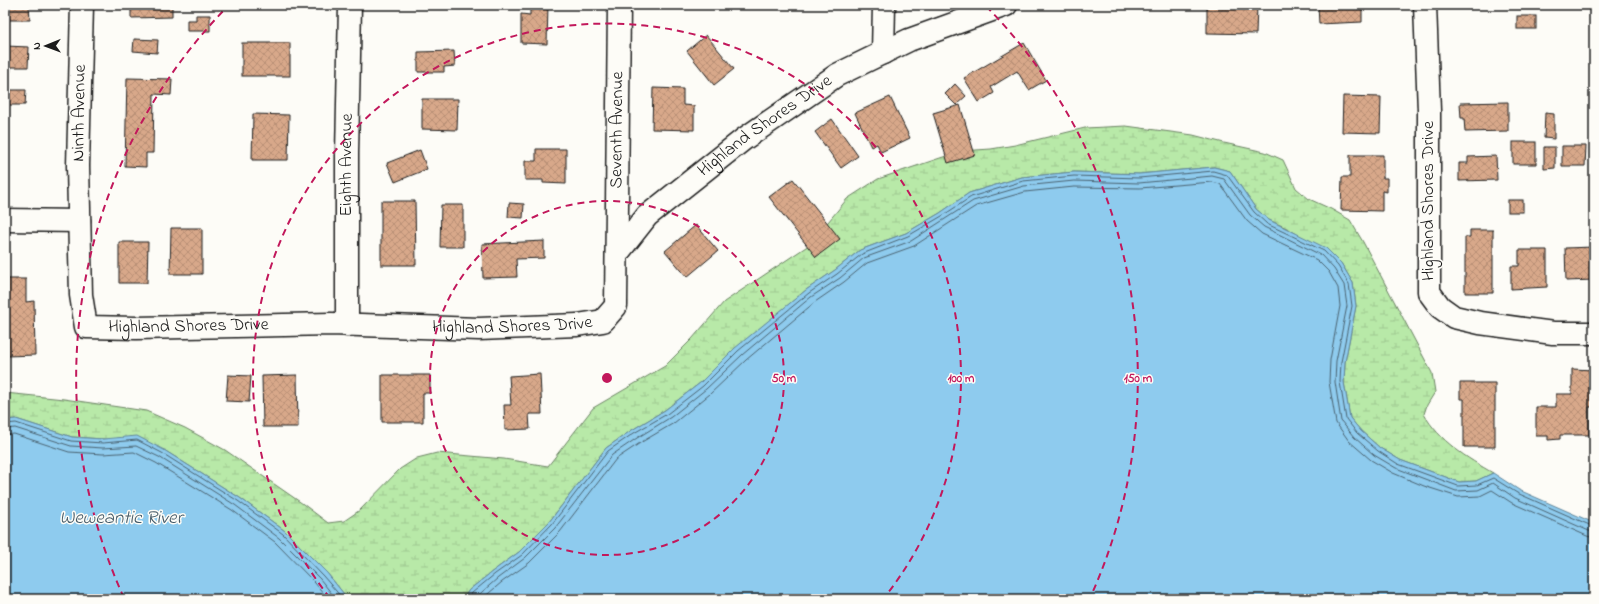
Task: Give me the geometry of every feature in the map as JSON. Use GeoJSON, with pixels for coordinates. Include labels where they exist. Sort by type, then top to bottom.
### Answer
{"type":"FeatureCollection","features":[{"type":"Feature","properties":{"kind":"street","name":"Ninth Avenue"},"geometry":{"type":"LineString","coordinates":[[79,221],[78,166],[82,5]]}},
{"type":"Feature","properties":{"kind":"street","name":"Eighth Avenue"},"geometry":{"type":"LineString","coordinates":[[347,325],[347,154],[350,5]]}},
{"type":"Feature","properties":{"kind":"street","name":"Seventh Avenue"},"geometry":{"type":"LineString","coordinates":[[617,254],[619,5]]}},
{"type":"Feature","properties":{"kind":"street"},"geometry":{"type":"LineString","coordinates":[[883,53],[884,5]]}},
{"type":"Feature","properties":{"kind":"street","name":"Highland Shores Drive"},"geometry":{"type":"LineString","coordinates":[[79,221],[81,295],[86,327],[136,328],[347,325],[479,329],[577,325],[602,321],[616,306],[617,254],[648,216],[744,139],[837,75],[909,40],[1006,5]]}},
{"type":"Feature","properties":{"kind":"street","name":"Highland Shores Drive"},"geometry":{"type":"LineString","coordinates":[[1425,5],[1429,111],[1429,292],[1440,307],[1454,317],[1480,323],[1553,333],[1594,333]]}},
{"type":"Feature","properties":{"kind":"street"},"geometry":{"type":"LineString","coordinates":[[5,220],[79,221]]}},
{"type":"Feature","properties":{"kind":"green space"},"geometry":{"type":"Polygon","coordinates":[[[1126,126],[1193,135],[1265,152],[1283,160],[1296,188],[1309,199],[1350,220],[1432,373],[1435,392],[1427,405],[1424,414],[1437,432],[1454,448],[1493,473],[1476,481],[1459,482],[1400,460],[1380,448],[1361,431],[1350,418],[1344,382],[1345,362],[1356,306],[1353,283],[1341,263],[1289,229],[1269,220],[1256,209],[1230,171],[1214,167],[1139,174],[1074,172],[1022,177],[969,193],[940,213],[906,233],[860,250],[806,290],[736,348],[700,383],[665,410],[606,448],[549,522],[519,552],[469,590],[463,599],[348,599],[327,573],[285,531],[240,498],[164,450],[103,439],[72,437],[16,419],[5,420],[5,393],[64,399],[146,411],[185,428],[225,450],[328,523],[344,521],[360,510],[400,469],[417,458],[437,453],[504,459],[548,466],[593,408],[665,366],[692,339],[724,302],[809,245],[847,199],[878,179],[961,151],[991,149],[1015,145],[1085,128],[1126,126]]]}},
{"type":"Feature","properties":{"kind":"water"},"geometry":{"type":"Polygon","coordinates":[[[1214,167],[1230,171],[1256,209],[1269,220],[1326,248],[1341,263],[1353,283],[1356,306],[1345,362],[1344,382],[1350,418],[1361,431],[1380,448],[1400,460],[1459,482],[1476,481],[1493,473],[1519,490],[1594,523],[1594,599],[463,599],[469,590],[519,552],[549,522],[606,448],[665,410],[700,383],[735,348],[806,290],[860,250],[906,233],[940,213],[969,193],[1022,177],[1074,172],[1139,174],[1214,167]]]}},
{"type":"Feature","properties":{"kind":"water","name":"Weweantic River"},"geometry":{"type":"Polygon","coordinates":[[[16,419],[72,437],[103,439],[137,436],[164,450],[240,498],[285,531],[327,573],[348,599],[5,599],[5,420],[16,419]]]}},
{"type":"Feature","properties":{"kind":"building"},"geometry":{"type":"Polygon","coordinates":[[[5,5],[29,5],[30,20],[5,20],[5,5]]]}},
{"type":"Feature","properties":{"kind":"building"},"geometry":{"type":"Polygon","coordinates":[[[131,5],[172,5],[172,17],[131,18],[131,5]]]}},
{"type":"Feature","properties":{"kind":"building"},"geometry":{"type":"Polygon","coordinates":[[[530,5],[548,5],[547,44],[521,43],[521,14],[530,15],[530,5]]]}},
{"type":"Feature","properties":{"kind":"building"},"geometry":{"type":"Polygon","coordinates":[[[1207,5],[1257,5],[1256,34],[1207,33],[1207,5]]]}},
{"type":"Feature","properties":{"kind":"building"},"geometry":{"type":"Polygon","coordinates":[[[1318,5],[1362,5],[1362,22],[1319,24],[1318,5]]]}},
{"type":"Feature","properties":{"kind":"building"},"geometry":{"type":"Polygon","coordinates":[[[196,15],[210,15],[210,31],[187,31],[187,20],[196,20],[196,15]]]}},
{"type":"Feature","properties":{"kind":"building"},"geometry":{"type":"Polygon","coordinates":[[[1517,16],[1536,16],[1536,29],[1517,29],[1517,16]]]}},
{"type":"Feature","properties":{"kind":"building"},"geometry":{"type":"Polygon","coordinates":[[[706,35],[734,69],[714,85],[687,51],[706,35]]]}},
{"type":"Feature","properties":{"kind":"building"},"geometry":{"type":"Polygon","coordinates":[[[134,39],[158,40],[157,53],[133,51],[134,39]]]}},
{"type":"Feature","properties":{"kind":"building"},"geometry":{"type":"Polygon","coordinates":[[[242,43],[290,43],[290,76],[242,76],[242,43]]]}},
{"type":"Feature","properties":{"kind":"building"},"geometry":{"type":"Polygon","coordinates":[[[1024,43],[1046,80],[1029,90],[1017,71],[991,87],[994,93],[979,102],[964,78],[1024,43]]]}},
{"type":"Feature","properties":{"kind":"building"},"geometry":{"type":"Polygon","coordinates":[[[5,46],[29,47],[28,67],[11,67],[10,79],[5,79],[5,46]]]}},
{"type":"Feature","properties":{"kind":"building"},"geometry":{"type":"Polygon","coordinates":[[[454,51],[455,66],[444,67],[444,72],[418,72],[418,52],[454,51]]]}},
{"type":"Feature","properties":{"kind":"building"},"geometry":{"type":"Polygon","coordinates":[[[127,78],[172,79],[171,95],[154,94],[153,153],[146,153],[146,167],[125,166],[127,78]]]}},
{"type":"Feature","properties":{"kind":"building"},"geometry":{"type":"Polygon","coordinates":[[[955,84],[966,96],[956,105],[945,94],[955,84]]]}},
{"type":"Feature","properties":{"kind":"building"},"geometry":{"type":"Polygon","coordinates":[[[653,88],[683,89],[683,105],[694,106],[694,130],[652,129],[653,88]]]}},
{"type":"Feature","properties":{"kind":"building"},"geometry":{"type":"Polygon","coordinates":[[[5,90],[26,90],[25,105],[5,105],[5,90]]]}},
{"type":"Feature","properties":{"kind":"building"},"geometry":{"type":"Polygon","coordinates":[[[1343,96],[1381,97],[1380,133],[1342,132],[1343,96]]]}},
{"type":"Feature","properties":{"kind":"building"},"geometry":{"type":"Polygon","coordinates":[[[890,97],[910,138],[881,152],[877,144],[871,147],[855,113],[890,97]]]}},
{"type":"Feature","properties":{"kind":"building"},"geometry":{"type":"Polygon","coordinates":[[[422,99],[458,99],[457,130],[422,129],[422,99]]]}},
{"type":"Feature","properties":{"kind":"building"},"geometry":{"type":"Polygon","coordinates":[[[1508,102],[1508,131],[1465,132],[1464,118],[1461,118],[1460,103],[1508,102]]]}},
{"type":"Feature","properties":{"kind":"building"},"geometry":{"type":"Polygon","coordinates":[[[960,105],[975,155],[948,163],[933,113],[960,105]]]}},
{"type":"Feature","properties":{"kind":"building"},"geometry":{"type":"Polygon","coordinates":[[[1545,113],[1554,114],[1554,139],[1544,138],[1545,113]]]}},
{"type":"Feature","properties":{"kind":"building"},"geometry":{"type":"Polygon","coordinates":[[[253,114],[289,115],[288,160],[252,160],[253,114]]]}},
{"type":"Feature","properties":{"kind":"building"},"geometry":{"type":"Polygon","coordinates":[[[832,119],[858,156],[841,168],[815,132],[832,119]]]}},
{"type":"Feature","properties":{"kind":"building"},"geometry":{"type":"Polygon","coordinates":[[[1513,142],[1536,142],[1536,164],[1513,164],[1513,142]]]}},
{"type":"Feature","properties":{"kind":"building"},"geometry":{"type":"Polygon","coordinates":[[[1562,146],[1586,146],[1585,166],[1562,166],[1562,146]]]}},
{"type":"Feature","properties":{"kind":"building"},"geometry":{"type":"Polygon","coordinates":[[[1544,147],[1555,147],[1555,168],[1544,169],[1544,147]]]}},
{"type":"Feature","properties":{"kind":"building"},"geometry":{"type":"Polygon","coordinates":[[[536,149],[566,149],[566,184],[543,183],[543,180],[525,180],[525,161],[536,161],[536,149]]]}},
{"type":"Feature","properties":{"kind":"building"},"geometry":{"type":"Polygon","coordinates":[[[420,150],[427,169],[395,182],[387,163],[420,150]]]}},
{"type":"Feature","properties":{"kind":"building"},"geometry":{"type":"Polygon","coordinates":[[[1350,155],[1383,155],[1383,178],[1387,178],[1387,192],[1382,191],[1382,211],[1341,210],[1342,177],[1350,177],[1350,155]]]}},
{"type":"Feature","properties":{"kind":"building"},"geometry":{"type":"Polygon","coordinates":[[[1496,156],[1497,180],[1459,181],[1459,163],[1468,163],[1468,157],[1496,156]]]}},
{"type":"Feature","properties":{"kind":"building"},"geometry":{"type":"Polygon","coordinates":[[[793,179],[840,239],[816,257],[769,197],[793,179]]]}},
{"type":"Feature","properties":{"kind":"building"},"geometry":{"type":"Polygon","coordinates":[[[1508,200],[1523,200],[1523,212],[1508,212],[1508,200]]]}},
{"type":"Feature","properties":{"kind":"building"},"geometry":{"type":"Polygon","coordinates":[[[381,201],[415,201],[416,265],[381,265],[381,201]]]}},
{"type":"Feature","properties":{"kind":"building"},"geometry":{"type":"Polygon","coordinates":[[[509,203],[524,204],[523,218],[508,217],[509,203]]]}},
{"type":"Feature","properties":{"kind":"building"},"geometry":{"type":"Polygon","coordinates":[[[441,205],[463,205],[463,247],[440,247],[441,205]]]}},
{"type":"Feature","properties":{"kind":"building"},"geometry":{"type":"Polygon","coordinates":[[[696,225],[718,251],[687,277],[665,251],[696,225]]]}},
{"type":"Feature","properties":{"kind":"building"},"geometry":{"type":"Polygon","coordinates":[[[171,228],[202,228],[202,274],[170,274],[171,228]]]}},
{"type":"Feature","properties":{"kind":"building"},"geometry":{"type":"Polygon","coordinates":[[[1470,230],[1493,230],[1493,293],[1465,293],[1465,237],[1470,237],[1470,230]]]}},
{"type":"Feature","properties":{"kind":"building"},"geometry":{"type":"Polygon","coordinates":[[[544,241],[544,258],[516,259],[517,277],[483,278],[482,244],[544,241]]]}},
{"type":"Feature","properties":{"kind":"building"},"geometry":{"type":"Polygon","coordinates":[[[119,242],[148,242],[147,283],[119,283],[119,242]]]}},
{"type":"Feature","properties":{"kind":"building"},"geometry":{"type":"Polygon","coordinates":[[[1594,247],[1594,280],[1566,281],[1565,248],[1594,247]]]}},
{"type":"Feature","properties":{"kind":"building"},"geometry":{"type":"Polygon","coordinates":[[[1519,250],[1547,250],[1547,287],[1511,289],[1511,266],[1519,266],[1519,250]]]}},
{"type":"Feature","properties":{"kind":"building"},"geometry":{"type":"Polygon","coordinates":[[[5,279],[26,279],[26,302],[34,301],[35,355],[7,356],[5,279]]]}},
{"type":"Feature","properties":{"kind":"building"},"geometry":{"type":"Polygon","coordinates":[[[1572,369],[1594,370],[1594,407],[1589,407],[1589,435],[1560,435],[1560,439],[1548,440],[1548,436],[1536,436],[1536,407],[1556,407],[1556,394],[1572,394],[1572,369]]]}},
{"type":"Feature","properties":{"kind":"building"},"geometry":{"type":"Polygon","coordinates":[[[540,374],[542,414],[529,414],[530,429],[505,430],[504,405],[511,405],[509,376],[540,374]]]}},
{"type":"Feature","properties":{"kind":"building"},"geometry":{"type":"Polygon","coordinates":[[[228,375],[251,376],[249,402],[226,401],[228,375]]]}},
{"type":"Feature","properties":{"kind":"building"},"geometry":{"type":"Polygon","coordinates":[[[297,375],[298,427],[263,427],[262,376],[297,375]]]}},
{"type":"Feature","properties":{"kind":"building"},"geometry":{"type":"Polygon","coordinates":[[[382,375],[430,375],[430,393],[423,393],[423,422],[382,422],[382,375]]]}},
{"type":"Feature","properties":{"kind":"building"},"geometry":{"type":"Polygon","coordinates":[[[1460,383],[1495,383],[1495,447],[1464,447],[1464,399],[1460,399],[1460,383]]]}}]}
